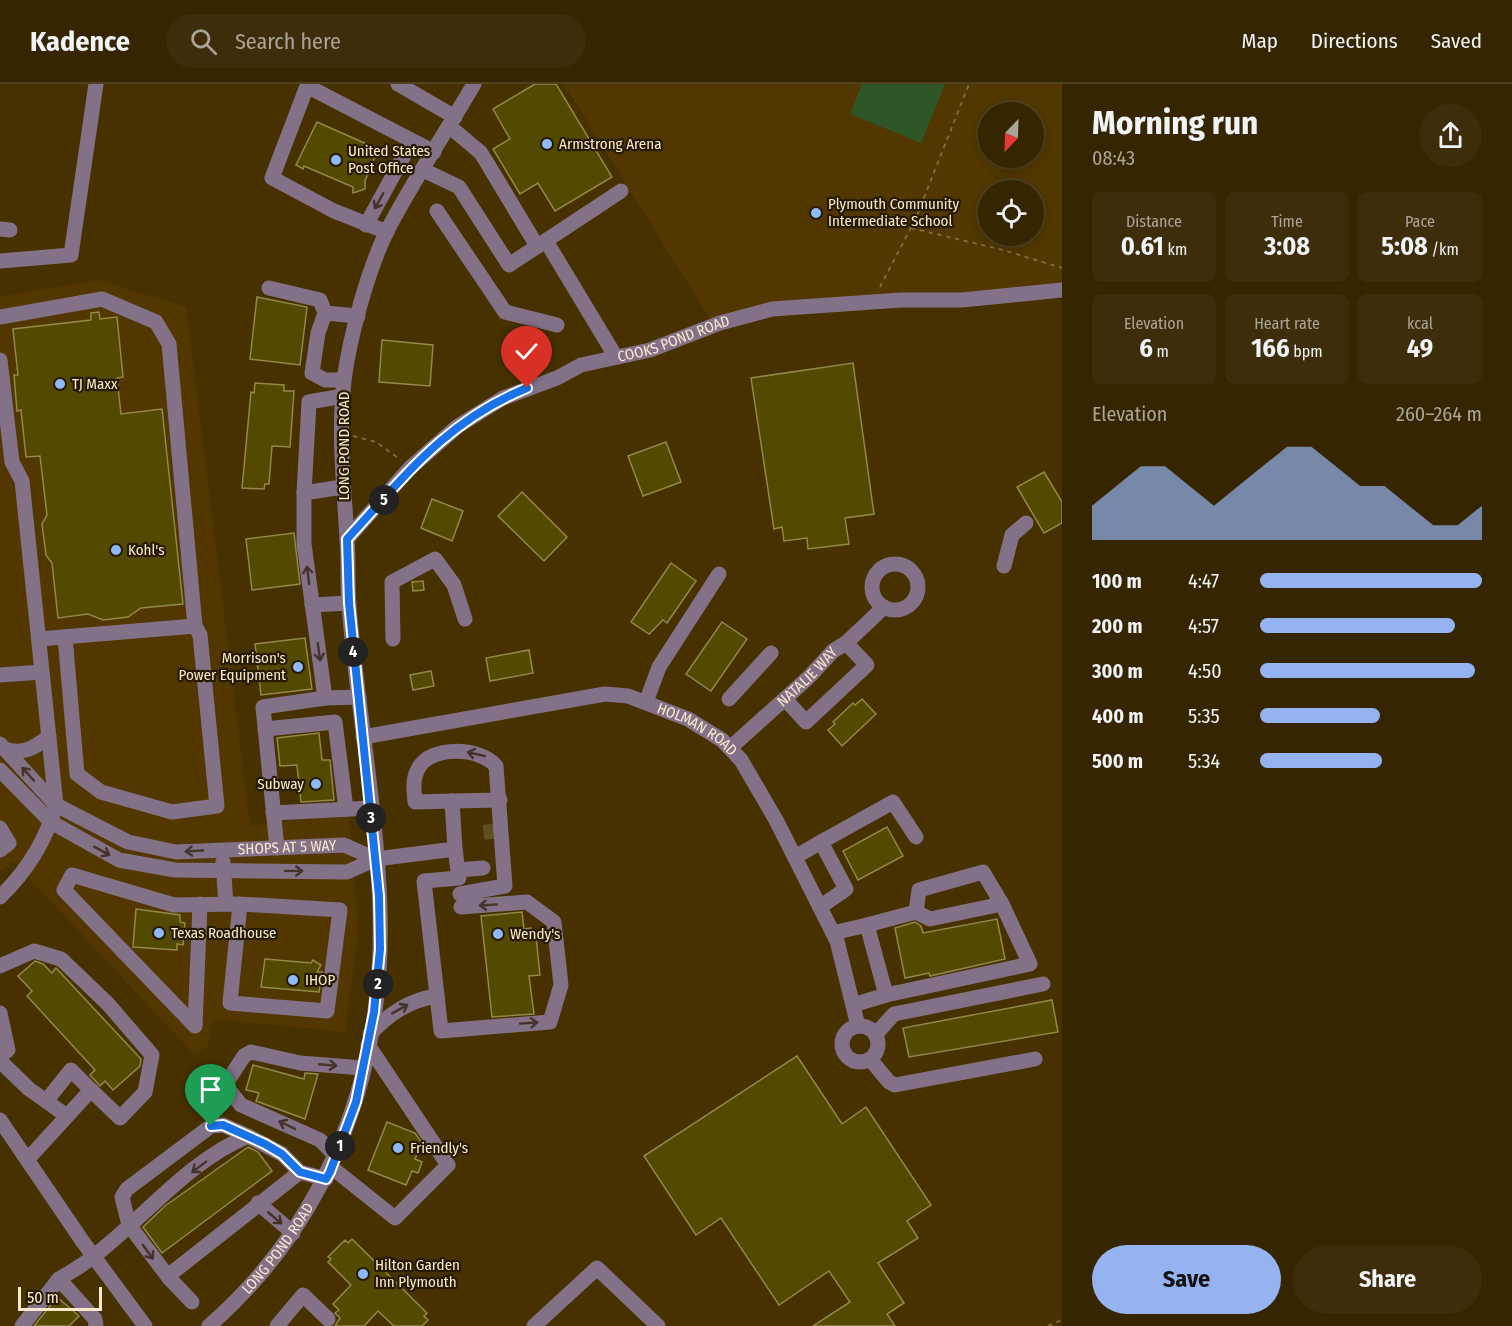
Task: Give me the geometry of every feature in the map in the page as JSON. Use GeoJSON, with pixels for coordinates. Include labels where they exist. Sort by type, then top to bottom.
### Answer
{"type":"FeatureCollection","features":[{"type":"Feature","properties":{"kind":"street"},"geometry":{"type":"LineString","coordinates":[[0,261],[71,255],[96,84]]}},
{"type":"Feature","properties":{"kind":"street"},"geometry":{"type":"LineString","coordinates":[[398,84],[417,90],[481,153],[616,357]]}},
{"type":"Feature","properties":{"kind":"street","name":"LONG POND ROAD"},"geometry":{"type":"LineString","coordinates":[[209,1326],[254,1282],[293,1233],[331,1167],[349,1126],[369,1040],[380,949],[376,859],[349,603],[347,539],[342,488],[341,435],[344,380],[358,316],[387,232],[474,84]]}},
{"type":"Feature","properties":{"kind":"street"},"geometry":{"type":"LineString","coordinates":[[387,232],[366,225],[272,178],[307,86],[434,152]]}},
{"type":"Feature","properties":{"kind":"street"},"geometry":{"type":"LineString","coordinates":[[366,225],[412,141]]}},
{"type":"Feature","properties":{"kind":"street"},"geometry":{"type":"LineString","coordinates":[[423,171],[459,187],[508,265],[621,191]]}},
{"type":"Feature","properties":{"kind":"street"},"geometry":{"type":"LineString","coordinates":[[437,211],[505,312],[557,325]]}},
{"type":"Feature","properties":{"kind":"street"},"geometry":{"type":"LineString","coordinates":[[269,288],[320,300],[325,313],[318,333],[312,373],[325,380],[344,380]]}},
{"type":"Feature","properties":{"kind":"street","name":"COOKS POND ROAD"},"geometry":{"type":"LineString","coordinates":[[347,539],[410,468],[458,426],[503,398],[557,378],[581,365],[650,350],[700,330],[772,309],[873,301],[962,300],[1062,290]]}},
{"type":"Feature","properties":{"kind":"street"},"geometry":{"type":"LineString","coordinates":[[0,317],[102,299],[156,322],[169,344],[195,626],[200,635],[217,806],[172,812],[101,792],[77,774],[65,637]]}},
{"type":"Feature","properties":{"kind":"street"},"geometry":{"type":"LineString","coordinates":[[325,313],[358,316]]}},
{"type":"Feature","properties":{"kind":"street"},"geometry":{"type":"LineString","coordinates":[[0,360],[12,462],[22,481],[56,805],[51,822],[18,880],[0,897]]}},
{"type":"Feature","properties":{"kind":"street"},"geometry":{"type":"LineString","coordinates":[[326,698],[304,544],[309,402],[343,396]]}},
{"type":"Feature","properties":{"kind":"street"},"geometry":{"type":"LineString","coordinates":[[304,493],[342,488]]}},
{"type":"Feature","properties":{"kind":"street"},"geometry":{"type":"LineString","coordinates":[[1004,566],[1012,535],[1026,523]]}},
{"type":"Feature","properties":{"kind":"street"},"geometry":{"type":"LineString","coordinates":[[393,639],[392,582],[435,559],[454,585],[465,619]]}},
{"type":"Feature","properties":{"kind":"street"},"geometry":{"type":"LineString","coordinates":[[646,702],[659,667],[719,574]]}},
{"type":"Feature","properties":{"kind":"street"},"geometry":{"type":"LineString","coordinates":[[312,605],[349,603]]}},
{"type":"Feature","properties":{"kind":"street","name":"NATALIE WAY"},"geometry":{"type":"LineString","coordinates":[[730,748],[785,699],[833,651],[846,643],[884,607]]}},
{"type":"Feature","properties":{"kind":"street"},"geometry":{"type":"LineString","coordinates":[[39,639],[195,626]]}},
{"type":"Feature","properties":{"kind":"street"},"geometry":{"type":"LineString","coordinates":[[785,699],[806,722],[867,665],[846,643]]}},
{"type":"Feature","properties":{"kind":"street"},"geometry":{"type":"LineString","coordinates":[[729,699],[771,653]]}},
{"type":"Feature","properties":{"kind":"street"},"geometry":{"type":"LineString","coordinates":[[0,675],[42,672]]}},
{"type":"Feature","properties":{"kind":"street","name":"HOLMAN ROAD"},"geometry":{"type":"LineString","coordinates":[[363,736],[595,695],[616,694],[646,702],[696,723],[730,748],[762,794],[833,933],[844,965],[858,1026]]}},
{"type":"Feature","properties":{"kind":"street"},"geometry":{"type":"LineString","coordinates":[[277,848],[263,707],[326,698],[359,697]]}},
{"type":"Feature","properties":{"kind":"street"},"geometry":{"type":"LineString","coordinates":[[266,729],[335,722],[346,809]]}},
{"type":"Feature","properties":{"kind":"street"},"geometry":{"type":"LineString","coordinates":[[2,746],[16,753],[39,745],[49,736]]}},
{"type":"Feature","properties":{"kind":"street","name":"SHOPS AT 5 WAY"},"geometry":{"type":"LineString","coordinates":[[2,746],[56,805],[128,842],[176,852],[344,845],[376,859]]}},
{"type":"Feature","properties":{"kind":"street"},"geometry":{"type":"LineString","coordinates":[[452,801],[459,878],[424,881],[441,1032],[471,1027],[550,1022],[561,985],[554,922],[506,886],[500,802],[496,766],[484,755],[473,752],[437,755],[425,760],[417,770],[413,785],[415,801],[452,801],[500,802]]}},
{"type":"Feature","properties":{"kind":"street"},"geometry":{"type":"LineString","coordinates":[[340,756],[365,755]]}},
{"type":"Feature","properties":{"kind":"street","name":"SHOPS AT 5 WAY"},"geometry":{"type":"LineString","coordinates":[[0,770],[51,822],[119,860],[176,870],[347,872],[376,859]]}},
{"type":"Feature","properties":{"kind":"street"},"geometry":{"type":"LineString","coordinates":[[500,802],[491,815],[491,831],[492,846],[503,852]]}},
{"type":"Feature","properties":{"kind":"street"},"geometry":{"type":"LineString","coordinates":[[795,857],[893,802],[916,837]]}},
{"type":"Feature","properties":{"kind":"street"},"geometry":{"type":"LineString","coordinates":[[273,813],[370,808]]}},
{"type":"Feature","properties":{"kind":"street"},"geometry":{"type":"LineString","coordinates":[[0,828],[9,843],[0,850]]}},
{"type":"Feature","properties":{"kind":"street"},"geometry":{"type":"LineString","coordinates":[[820,842],[846,889],[820,907]]}},
{"type":"Feature","properties":{"kind":"street"},"geometry":{"type":"LineString","coordinates":[[376,859],[455,849]]}},
{"type":"Feature","properties":{"kind":"street"},"geometry":{"type":"LineString","coordinates":[[200,904],[195,1026],[64,890],[72,875],[174,904],[200,904],[233,904],[340,910],[327,1011],[230,1003],[233,904],[224,870],[223,850]]}},
{"type":"Feature","properties":{"kind":"street"},"geometry":{"type":"LineString","coordinates":[[458,870],[483,868]]}},
{"type":"Feature","properties":{"kind":"street"},"geometry":{"type":"LineString","coordinates":[[853,1005],[886,995],[1030,964],[1002,904],[983,872],[919,890],[916,912]]}},
{"type":"Feature","properties":{"kind":"street"},"geometry":{"type":"LineString","coordinates":[[506,886],[460,900],[527,902]]}},
{"type":"Feature","properties":{"kind":"street"},"geometry":{"type":"LineString","coordinates":[[833,933],[916,912],[930,919],[1002,904]]}},
{"type":"Feature","properties":{"kind":"street"},"geometry":{"type":"LineString","coordinates":[[867,925],[886,995]]}},
{"type":"Feature","properties":{"kind":"street"},"geometry":{"type":"LineString","coordinates":[[0,966],[34,951],[61,959],[108,1004],[152,1055],[145,1092],[120,1118],[71,1070],[47,1100]]}},
{"type":"Feature","properties":{"kind":"street"},"geometry":{"type":"LineString","coordinates":[[876,1034],[894,1014],[1043,984]]}},
{"type":"Feature","properties":{"kind":"street"},"geometry":{"type":"LineString","coordinates":[[363,1068],[300,1062],[251,1052],[244,1056],[227,1082],[229,1090],[241,1105],[320,1140],[331,1167],[395,1218],[448,1165],[369,1040],[394,1011],[423,998],[437,996]]}},
{"type":"Feature","properties":{"kind":"street"},"geometry":{"type":"LineString","coordinates":[[0,1013],[8,1050],[0,1058],[29,1089],[67,1116]]}},
{"type":"Feature","properties":{"kind":"street"},"geometry":{"type":"LineString","coordinates":[[858,1026],[868,1027],[876,1034],[878,1046],[870,1059],[855,1061],[847,1056],[843,1049],[844,1035],[858,1026]]}},
{"type":"Feature","properties":{"kind":"street"},"geometry":{"type":"LineString","coordinates":[[870,1059],[889,1082],[905,1085],[1035,1059]]}},
{"type":"Feature","properties":{"kind":"street"},"geometry":{"type":"LineString","coordinates":[[27,1160],[91,1090]]}},
{"type":"Feature","properties":{"kind":"street"},"geometry":{"type":"LineString","coordinates":[[0,1120],[94,1257],[145,1326]]}},
{"type":"Feature","properties":{"kind":"street"},"geometry":{"type":"LineString","coordinates":[[192,1302],[169,1278],[129,1225],[122,1197],[127,1189],[168,1156],[211,1126],[223,1125],[248,1136],[282,1154],[300,1172]]}},
{"type":"Feature","properties":{"kind":"street"},"geometry":{"type":"LineString","coordinates":[[22,1326],[59,1279],[94,1257],[164,1193],[230,1144],[248,1136]]}},
{"type":"Feature","properties":{"kind":"street"},"geometry":{"type":"LineString","coordinates":[[169,1278],[258,1203],[300,1172],[331,1167]]}},
{"type":"Feature","properties":{"kind":"street"},"geometry":{"type":"LineString","coordinates":[[258,1203],[293,1233]]}},
{"type":"Feature","properties":{"kind":"street"},"geometry":{"type":"LineString","coordinates":[[534,1326],[597,1268],[658,1326]]}},
{"type":"Feature","properties":{"kind":"street"},"geometry":{"type":"LineString","coordinates":[[59,1279],[95,1320],[96,1326]]}},
{"type":"Feature","properties":{"kind":"street"},"geometry":{"type":"LineString","coordinates":[[277,1326],[303,1295],[328,1319]]}},
{"type":"Feature","properties":{"kind":"path"},"geometry":{"type":"LineString","coordinates":[[873,301],[911,228],[969,84]]}},
{"type":"Feature","properties":{"kind":"path"},"geometry":{"type":"LineString","coordinates":[[911,228],[1003,250],[1062,268]]}},
{"type":"Feature","properties":{"kind":"path"},"geometry":{"type":"LineString","coordinates":[[341,435],[376,442],[394,453],[410,468]]}},
{"type":"Feature","properties":{"kind":"path"},"geometry":{"type":"LineString","coordinates":[[1048,1326],[1062,1320]]}},
{"type":"Feature","properties":{"kind":"shaded area","name":"Plymouth Community Intermediate School"},"geometry":{"type":"Polygon","coordinates":[[[564,84],[1062,84],[1062,286],[712,322],[564,84]]]}},
{"type":"Feature","properties":{"kind":"shaded area"},"geometry":{"type":"Polygon","coordinates":[[[98,280],[186,307],[250,826],[349,812],[358,930],[345,1032],[213,1019],[208,1046],[194,1054],[13,861],[0,872],[0,296],[98,280]]]}},
{"type":"Feature","properties":{"kind":"green space"},"geometry":{"type":"Polygon","coordinates":[[[862,84],[945,84],[921,143],[850,114],[862,84]]]}},
{"type":"Feature","properties":{"kind":"building","name":"Armstrong Arena"},"geometry":{"type":"Polygon","coordinates":[[[535,84],[556,84],[612,177],[555,211],[538,183],[520,194],[493,149],[510,139],[493,109],[535,84]]]}},
{"type":"Feature","properties":{"kind":"building","name":"United States Post Office"},"geometry":{"type":"Polygon","coordinates":[[[317,122],[378,149],[365,181],[365,189],[353,193],[353,187],[304,166],[303,169],[296,165],[317,122]]]}},
{"type":"Feature","properties":{"kind":"building"},"geometry":{"type":"Polygon","coordinates":[[[257,297],[307,307],[300,365],[250,359],[257,297]]]}},
{"type":"Feature","properties":{"kind":"building"},"geometry":{"type":"Polygon","coordinates":[[[99,312],[100,319],[117,317],[123,377],[117,378],[121,414],[162,409],[183,604],[141,608],[128,617],[103,620],[88,614],[58,618],[52,563],[46,555],[42,524],[47,515],[40,456],[26,457],[21,410],[17,411],[14,375],[18,375],[13,329],[91,320],[91,313],[99,312]]]}},
{"type":"Feature","properties":{"kind":"building"},"geometry":{"type":"Polygon","coordinates":[[[382,340],[433,345],[430,386],[379,382],[382,340]]]}},
{"type":"Feature","properties":{"kind":"building"},"geometry":{"type":"Polygon","coordinates":[[[853,363],[874,514],[845,518],[849,544],[808,549],[807,538],[784,541],[782,527],[774,529],[751,378],[853,363]]]}},
{"type":"Feature","properties":{"kind":"building"},"geometry":{"type":"Polygon","coordinates":[[[255,383],[284,385],[284,391],[294,391],[290,447],[272,446],[269,484],[265,484],[264,489],[242,488],[251,392],[254,393],[255,383]]]}},
{"type":"Feature","properties":{"kind":"building"},"geometry":{"type":"Polygon","coordinates":[[[666,442],[681,482],[643,496],[628,456],[666,442]]]}},
{"type":"Feature","properties":{"kind":"building"},"geometry":{"type":"Polygon","coordinates":[[[1044,472],[1062,502],[1062,523],[1044,533],[1017,487],[1044,472]]]}},
{"type":"Feature","properties":{"kind":"building"},"geometry":{"type":"Polygon","coordinates":[[[522,492],[567,537],[544,561],[498,516],[522,492]]]}},
{"type":"Feature","properties":{"kind":"building"},"geometry":{"type":"Polygon","coordinates":[[[432,499],[463,511],[452,541],[421,528],[432,499]]]}},
{"type":"Feature","properties":{"kind":"building"},"geometry":{"type":"Polygon","coordinates":[[[294,533],[300,584],[252,590],[246,539],[294,533]]]}},
{"type":"Feature","properties":{"kind":"building"},"geometry":{"type":"Polygon","coordinates":[[[671,563],[696,581],[667,623],[663,620],[649,634],[631,622],[671,563]]]}},
{"type":"Feature","properties":{"kind":"building"},"geometry":{"type":"Polygon","coordinates":[[[423,581],[424,590],[413,591],[412,582],[423,581]]]}},
{"type":"Feature","properties":{"kind":"building"},"geometry":{"type":"Polygon","coordinates":[[[722,622],[747,639],[711,691],[686,674],[722,622]]]}},
{"type":"Feature","properties":{"kind":"building"},"geometry":{"type":"Polygon","coordinates":[[[305,638],[312,689],[261,695],[255,644],[305,638]]]}},
{"type":"Feature","properties":{"kind":"building"},"geometry":{"type":"Polygon","coordinates":[[[529,650],[533,673],[490,681],[486,658],[529,650]]]}},
{"type":"Feature","properties":{"kind":"building"},"geometry":{"type":"Polygon","coordinates":[[[431,671],[434,686],[413,690],[410,675],[431,671]]]}},
{"type":"Feature","properties":{"kind":"building"},"geometry":{"type":"Polygon","coordinates":[[[862,699],[876,714],[842,746],[828,730],[853,703],[855,705],[862,699]]]}},
{"type":"Feature","properties":{"kind":"building"},"geometry":{"type":"Polygon","coordinates":[[[319,733],[322,760],[330,760],[334,800],[301,802],[297,765],[280,766],[277,738],[319,733]]]}},
{"type":"Feature","properties":{"kind":"building"},"geometry":{"type":"Polygon","coordinates":[[[887,827],[903,856],[858,880],[843,851],[887,827]]]}},
{"type":"Feature","properties":{"kind":"building","name":"Texas Roadhouse"},"geometry":{"type":"Polygon","coordinates":[[[136,909],[180,915],[180,922],[185,923],[183,945],[177,944],[177,950],[133,947],[136,909]]]}},
{"type":"Feature","properties":{"kind":"building"},"geometry":{"type":"Polygon","coordinates":[[[522,912],[524,929],[531,928],[532,937],[536,937],[540,975],[529,976],[534,1014],[492,1017],[481,916],[522,912]]]}},
{"type":"Feature","properties":{"kind":"building"},"geometry":{"type":"Polygon","coordinates":[[[997,919],[1005,959],[930,976],[929,973],[905,978],[895,928],[915,922],[921,926],[923,933],[997,919]]]}},
{"type":"Feature","properties":{"kind":"building","name":"IHOP"},"geometry":{"type":"Polygon","coordinates":[[[265,959],[311,963],[313,960],[321,965],[317,972],[322,972],[319,992],[261,987],[265,959]]]}},
{"type":"Feature","properties":{"kind":"building"},"geometry":{"type":"Polygon","coordinates":[[[35,961],[43,964],[52,973],[56,968],[141,1059],[140,1066],[113,1090],[105,1081],[100,1086],[90,1075],[95,1070],[27,996],[32,991],[18,976],[35,961]]]}},
{"type":"Feature","properties":{"kind":"building"},"geometry":{"type":"Polygon","coordinates":[[[1052,1000],[1058,1032],[909,1057],[903,1028],[1052,1000]]]}},
{"type":"Feature","properties":{"kind":"building"},"geometry":{"type":"Polygon","coordinates":[[[797,1056],[842,1124],[866,1107],[931,1205],[907,1221],[918,1238],[878,1263],[904,1303],[887,1314],[895,1326],[813,1326],[850,1302],[829,1271],[779,1305],[721,1218],[696,1235],[644,1156],[797,1056]]]}},
{"type":"Feature","properties":{"kind":"building"},"geometry":{"type":"Polygon","coordinates":[[[253,1065],[304,1079],[305,1073],[318,1074],[305,1119],[256,1101],[259,1093],[246,1090],[253,1065]]]}},
{"type":"Feature","properties":{"kind":"building","name":"Friendly's"},"geometry":{"type":"Polygon","coordinates":[[[387,1122],[415,1133],[422,1143],[415,1159],[422,1162],[418,1173],[412,1171],[406,1185],[368,1170],[387,1122]]]}},
{"type":"Feature","properties":{"kind":"building"},"geometry":{"type":"Polygon","coordinates":[[[248,1147],[258,1152],[272,1171],[162,1253],[143,1227],[165,1206],[248,1147]]]}},
{"type":"Feature","properties":{"kind":"building","name":"Hilton Garden Inn Plymouth"},"geometry":{"type":"Polygon","coordinates":[[[352,1239],[427,1313],[424,1316],[428,1320],[422,1326],[394,1326],[378,1311],[364,1326],[335,1326],[340,1318],[335,1313],[339,1310],[333,1304],[351,1285],[328,1262],[331,1259],[328,1257],[345,1240],[348,1243],[352,1239]]]}},
{"type":"Feature","properties":{"kind":"building"},"geometry":{"type":"Polygon","coordinates":[[[57,1297],[79,1316],[69,1326],[34,1326],[57,1297]]]}},
{"type":"Feature","properties":{"kind":"tunnel"},"geometry":{"type":"LineString","coordinates":[[490,824],[492,839]]}},
{"type":"Feature","properties":{"kind":"place","name":"Armstrong Arena"},"geometry":{"type":"Point","coordinates":[547,144]}},
{"type":"Feature","properties":{"kind":"place","name":"United States Post Office"},"geometry":{"type":"Point","coordinates":[336,160]}},
{"type":"Feature","properties":{"kind":"place","name":"Plymouth Community Intermediate School"},"geometry":{"type":"Point","coordinates":[816,213]}},
{"type":"Feature","properties":{"kind":"place","name":"TJ Maxx"},"geometry":{"type":"Point","coordinates":[60,384]}},
{"type":"Feature","properties":{"kind":"place","name":"Kohl's"},"geometry":{"type":"Point","coordinates":[116,550]}},
{"type":"Feature","properties":{"kind":"place","name":"Morrison's Power Equipment"},"geometry":{"type":"Point","coordinates":[298,667]}},
{"type":"Feature","properties":{"kind":"place","name":"Subway"},"geometry":{"type":"Point","coordinates":[316,784]}},
{"type":"Feature","properties":{"kind":"place","name":"Texas Roadhouse"},"geometry":{"type":"Point","coordinates":[159,933]}},
{"type":"Feature","properties":{"kind":"place","name":"Wendy's"},"geometry":{"type":"Point","coordinates":[498,934]}},
{"type":"Feature","properties":{"kind":"place","name":"IHOP"},"geometry":{"type":"Point","coordinates":[293,980]}},
{"type":"Feature","properties":{"kind":"place","name":"Friendly's"},"geometry":{"type":"Point","coordinates":[398,1148]}},
{"type":"Feature","properties":{"kind":"place","name":"Hilton Garden Inn Plymouth"},"geometry":{"type":"Point","coordinates":[363,1274]}},
{"type":"Feature","properties":{"kind":"route"},"geometry":{"type":"LineString","coordinates":[[211,1126],[223,1125],[265,1144],[282,1154],[300,1172],[326,1179],[330,1172],[356,1102],[374,1012],[380,949],[379,896],[349,603],[347,539],[410,468],[458,426],[503,398],[527,388]]}}]}
